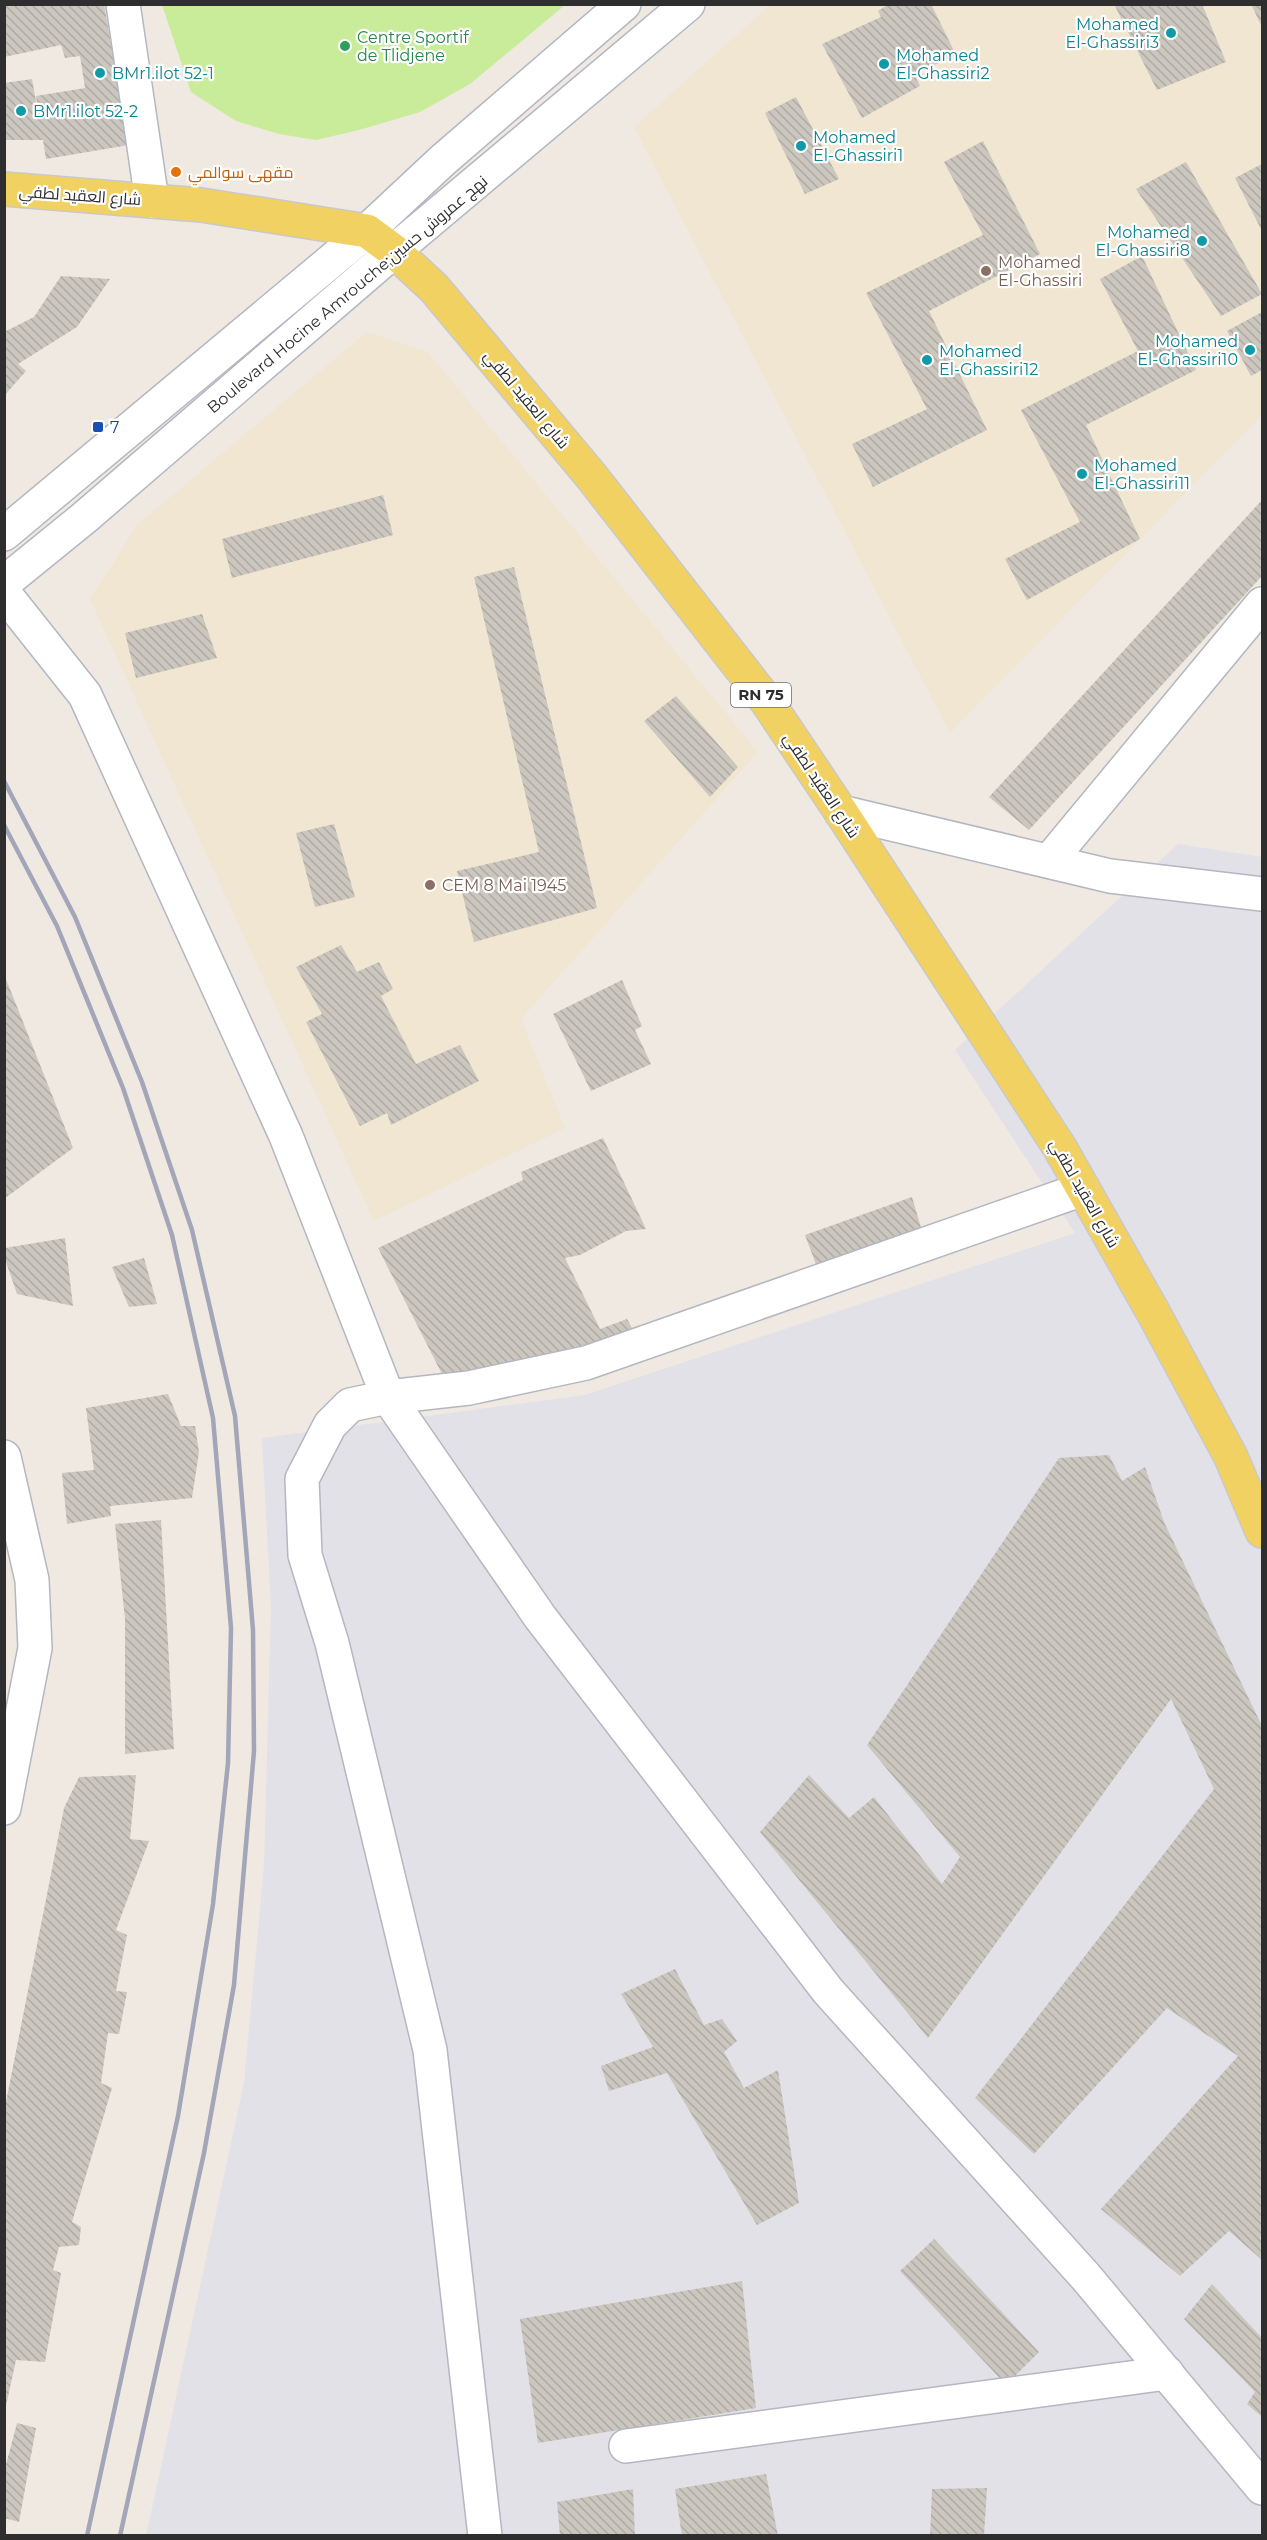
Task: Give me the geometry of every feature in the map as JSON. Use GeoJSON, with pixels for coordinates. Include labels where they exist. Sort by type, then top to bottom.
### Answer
{"type":"FeatureCollection","features":[{"type":"Feature","properties":{"kind":"main road","name":"شارع العقيد لطفي"},"geometry":{"type":"LineString","coordinates":[[4,189],[201,205],[367,231],[394,251],[434,288],[592,477],[768,704],[841,812],[1060,1148],[1231,1456],[1263,1531]]}},
{"type":"Feature","properties":{"kind":"street"},"geometry":{"type":"LineString","coordinates":[[123,4],[152,201]]}},
{"type":"Feature","properties":{"kind":"street"},"geometry":{"type":"LineString","coordinates":[[4,534],[367,231],[443,160],[624,4]]}},
{"type":"Feature","properties":{"kind":"street","name":"Boulevard Hocine Amrouche;نهج عمروش حسين"},"geometry":{"type":"LineString","coordinates":[[4,583],[688,4]]}},
{"type":"Feature","properties":{"kind":"street"},"geometry":{"type":"LineString","coordinates":[[4,593],[85,695],[286,1136],[388,1397],[540,1617],[828,1991],[1086,2277],[1263,2488]]}},
{"type":"Feature","properties":{"kind":"street"},"geometry":{"type":"LineString","coordinates":[[1050,860],[1263,604]]}},
{"type":"Feature","properties":{"kind":"street"},"geometry":{"type":"LineString","coordinates":[[841,812],[1110,876],[1263,894]]}},
{"type":"Feature","properties":{"kind":"street"},"geometry":{"type":"LineString","coordinates":[[485,2535],[430,2050],[332,1643],[305,1555],[302,1479],[330,1425],[350,1405],[388,1397],[469,1388],[586,1363],[1083,1188]]}},
{"type":"Feature","properties":{"kind":"street"},"geometry":{"type":"LineString","coordinates":[[4,1457],[32,1580],[34,1648],[4,1808]]}},
{"type":"Feature","properties":{"kind":"street"},"geometry":{"type":"LineString","coordinates":[[4,1662],[34,1648]]}},
{"type":"Feature","properties":{"kind":"street"},"geometry":{"type":"LineString","coordinates":[[626,2446],[1167,2373]]}},
{"type":"Feature","properties":{"kind":"shaded area","name":"Mohamed El-Ghassiri"},"geometry":{"type":"Polygon","coordinates":[[[770,5],[1262,5],[1262,415],[950,733],[634,127],[770,5]]]}},
{"type":"Feature","properties":{"kind":"shaded area","name":"CEM 8 Mai 1945"},"geometry":{"type":"Polygon","coordinates":[[[367,332],[428,352],[758,752],[521,1019],[565,1128],[374,1221],[90,599],[138,524],[367,332]]]}},
{"type":"Feature","properties":{"kind":"shaded area"},"geometry":{"type":"Polygon","coordinates":[[[1178,844],[1262,857],[1262,2535],[146,2536],[244,2083],[264,1866],[271,1608],[262,1438],[585,1395],[1075,1233],[955,1050],[1178,844]]]}},
{"type":"Feature","properties":{"kind":"green space","name":"Centre Sportif de Tlidjene"},"geometry":{"type":"Polygon","coordinates":[[[162,4],[565,5],[470,84],[420,112],[316,140],[279,134],[236,121],[191,92],[162,4]]]}},
{"type":"Feature","properties":{"kind":"building","name":"BMr1.ilot 52-1"},"geometry":{"type":"Polygon","coordinates":[[[4,4],[104,4],[129,145],[46,159],[43,140],[4,140],[4,83],[32,79],[39,119],[36,96],[85,88],[80,56],[65,58],[61,45],[4,57],[4,4]]]}},
{"type":"Feature","properties":{"kind":"building","name":"Mohamed El-Ghassiri2"},"geometry":{"type":"Polygon","coordinates":[[[889,4],[931,4],[956,55],[914,74],[920,86],[862,118],[822,44],[881,17],[878,11],[889,4]]]}},
{"type":"Feature","properties":{"kind":"building","name":"Mohamed El-Ghassiri3"},"geometry":{"type":"Polygon","coordinates":[[[1114,4],[1202,4],[1226,62],[1157,90],[1114,4]]]}},
{"type":"Feature","properties":{"kind":"building"},"geometry":{"type":"Polygon","coordinates":[[[1251,4],[1262,4],[1262,27],[1251,4]]]}},
{"type":"Feature","properties":{"kind":"building","name":"Mohamed El-Ghassiri1"},"geometry":{"type":"Polygon","coordinates":[[[796,97],[839,179],[805,194],[765,113],[796,97]]]}},
{"type":"Feature","properties":{"kind":"building","name":"Mohamed El-Ghassiri12"},"geometry":{"type":"Polygon","coordinates":[[[983,141],[1040,254],[929,311],[987,430],[873,487],[852,444],[927,409],[866,293],[983,235],[944,162],[983,141]]]}},
{"type":"Feature","properties":{"kind":"building","name":"Mohamed El-Ghassiri8"},"geometry":{"type":"Polygon","coordinates":[[[1186,162],[1262,294],[1221,316],[1136,189],[1186,162]]]}},
{"type":"Feature","properties":{"kind":"building"},"geometry":{"type":"Polygon","coordinates":[[[1262,164],[1262,231],[1235,178],[1262,164]]]}},
{"type":"Feature","properties":{"kind":"building","name":"Mohamed El-Ghassiri11"},"geometry":{"type":"Polygon","coordinates":[[[1142,256],[1196,370],[1086,425],[1140,539],[1027,600],[1005,559],[1080,522],[1021,410],[1138,351],[1100,279],[1142,256]]]}},
{"type":"Feature","properties":{"kind":"building"},"geometry":{"type":"Polygon","coordinates":[[[61,276],[110,279],[77,327],[18,364],[26,371],[4,396],[4,332],[34,317],[61,276]]]}},
{"type":"Feature","properties":{"kind":"building","name":"Mohamed El-Ghassiri10"},"geometry":{"type":"Polygon","coordinates":[[[1262,312],[1262,370],[1251,376],[1227,331],[1262,312]]]}},
{"type":"Feature","properties":{"kind":"building"},"geometry":{"type":"Polygon","coordinates":[[[383,495],[393,535],[232,578],[222,539],[383,495]]]}},
{"type":"Feature","properties":{"kind":"building"},"geometry":{"type":"Polygon","coordinates":[[[1262,500],[1262,576],[1029,830],[989,797],[1262,500]]]}},
{"type":"Feature","properties":{"kind":"building"},"geometry":{"type":"Polygon","coordinates":[[[514,567],[597,908],[474,942],[457,871],[539,852],[474,577],[514,567]]]}},
{"type":"Feature","properties":{"kind":"building"},"geometry":{"type":"Polygon","coordinates":[[[202,614],[217,658],[136,678],[125,633],[202,614]]]}},
{"type":"Feature","properties":{"kind":"building"},"geometry":{"type":"Polygon","coordinates":[[[676,696],[738,767],[710,797],[644,721],[676,696]]]}},
{"type":"Feature","properties":{"kind":"building"},"geometry":{"type":"Polygon","coordinates":[[[334,824],[355,897],[315,907],[296,833],[334,824]]]}},
{"type":"Feature","properties":{"kind":"building"},"geometry":{"type":"Polygon","coordinates":[[[341,945],[357,972],[379,962],[393,989],[381,996],[416,1064],[460,1045],[479,1081],[391,1125],[387,1113],[360,1126],[306,1022],[322,1014],[296,967],[341,945]]]}},
{"type":"Feature","properties":{"kind":"building"},"geometry":{"type":"Polygon","coordinates":[[[4,974],[73,1148],[4,1199],[4,974]]]}},
{"type":"Feature","properties":{"kind":"building"},"geometry":{"type":"Polygon","coordinates":[[[622,980],[642,1026],[635,1030],[651,1064],[591,1091],[553,1014],[622,980]]]}},
{"type":"Feature","properties":{"kind":"building"},"geometry":{"type":"Polygon","coordinates":[[[603,1138],[646,1229],[626,1231],[580,1255],[565,1258],[600,1329],[627,1319],[637,1337],[443,1376],[378,1248],[523,1180],[521,1172],[603,1138]]]}},
{"type":"Feature","properties":{"kind":"building"},"geometry":{"type":"Polygon","coordinates":[[[912,1197],[922,1231],[818,1270],[805,1235],[912,1197]]]}},
{"type":"Feature","properties":{"kind":"building"},"geometry":{"type":"Polygon","coordinates":[[[65,1238],[73,1306],[17,1294],[5,1259],[5,1248],[65,1238]]]}},
{"type":"Feature","properties":{"kind":"building"},"geometry":{"type":"Polygon","coordinates":[[[144,1258],[157,1304],[129,1307],[112,1267],[144,1258]]]}},
{"type":"Feature","properties":{"kind":"building"},"geometry":{"type":"Polygon","coordinates":[[[168,1394],[181,1426],[195,1426],[199,1452],[192,1498],[110,1506],[111,1516],[67,1524],[62,1473],[94,1470],[86,1408],[168,1394]]]}},
{"type":"Feature","properties":{"kind":"building"},"geometry":{"type":"Polygon","coordinates":[[[1109,1455],[1122,1481],[1145,1467],[1164,1522],[1262,1726],[1262,2235],[1260,2238],[1262,2260],[1229,2231],[1180,2276],[1101,2209],[1238,2056],[1167,2008],[1034,2154],[975,2098],[1214,1789],[1171,1699],[928,2038],[760,1832],[809,1775],[849,1818],[874,1797],[942,1884],[960,1857],[867,1745],[1059,1458],[1109,1455]]]}},
{"type":"Feature","properties":{"kind":"building"},"geometry":{"type":"Polygon","coordinates":[[[161,1520],[174,1749],[125,1754],[125,1619],[115,1524],[161,1520]]]}},
{"type":"Feature","properties":{"kind":"building"},"geometry":{"type":"Polygon","coordinates":[[[136,1775],[130,1839],[149,1841],[116,1930],[127,1935],[116,1991],[127,1992],[119,2034],[108,2033],[101,2083],[112,2088],[72,2222],[81,2227],[79,2245],[59,2247],[53,2270],[61,2273],[45,2362],[16,2360],[4,2415],[4,2112],[64,1808],[79,1777],[136,1775]]]}},
{"type":"Feature","properties":{"kind":"building"},"geometry":{"type":"Polygon","coordinates":[[[675,1969],[704,2025],[722,2019],[737,2041],[724,2052],[744,2088],[778,2070],[799,2203],[757,2225],[667,2073],[609,2091],[601,2066],[653,2047],[621,1994],[675,1969]]]}},
{"type":"Feature","properties":{"kind":"building"},"geometry":{"type":"Polygon","coordinates":[[[934,2239],[1039,2352],[1006,2385],[900,2271],[934,2239]]]}},
{"type":"Feature","properties":{"kind":"building"},"geometry":{"type":"Polygon","coordinates":[[[742,2281],[756,2408],[538,2443],[520,2319],[742,2281]]]}},
{"type":"Feature","properties":{"kind":"building"},"geometry":{"type":"Polygon","coordinates":[[[1212,2284],[1262,2338],[1262,2417],[1247,2404],[1255,2392],[1184,2319],[1212,2284]]]}},
{"type":"Feature","properties":{"kind":"building"},"geometry":{"type":"Polygon","coordinates":[[[17,2423],[36,2428],[19,2522],[4,2518],[4,2472],[17,2423]]]}},
{"type":"Feature","properties":{"kind":"building"},"geometry":{"type":"Polygon","coordinates":[[[766,2474],[778,2536],[682,2536],[675,2489],[766,2474]]]}},
{"type":"Feature","properties":{"kind":"building"},"geometry":{"type":"Polygon","coordinates":[[[987,2488],[984,2536],[930,2536],[932,2489],[987,2488]]]}},
{"type":"Feature","properties":{"kind":"building"},"geometry":{"type":"Polygon","coordinates":[[[633,2489],[635,2536],[560,2536],[557,2502],[633,2489]]]}},
{"type":"Feature","properties":{"kind":"railway"},"geometry":{"type":"LineString","coordinates":[[4,781],[75,917],[142,1082],[192,1230],[235,1416],[253,1630],[254,1751],[234,1985],[204,2153],[120,2536]]}},
{"type":"Feature","properties":{"kind":"railway"},"geometry":{"type":"LineString","coordinates":[[4,825],[57,926],[123,1088],[172,1235],[213,1418],[231,1628],[228,1763],[213,1904],[178,2116],[87,2536]]}},
{"type":"Feature","properties":{"kind":"place","name":"Mohamed El-Ghassiri3"},"geometry":{"type":"Point","coordinates":[1171,33]}},
{"type":"Feature","properties":{"kind":"place","name":"Centre Sportif de Tlidjene"},"geometry":{"type":"Point","coordinates":[345,46]}},
{"type":"Feature","properties":{"kind":"place","name":"Mohamed El-Ghassiri2"},"geometry":{"type":"Point","coordinates":[884,64]}},
{"type":"Feature","properties":{"kind":"place","name":"BMr1.ilot 52-1"},"geometry":{"type":"Point","coordinates":[100,73]}},
{"type":"Feature","properties":{"kind":"place","name":"BMr1.ilot 52-2"},"geometry":{"type":"Point","coordinates":[21,111]}},
{"type":"Feature","properties":{"kind":"place","name":"Mohamed El-Ghassiri1"},"geometry":{"type":"Point","coordinates":[801,146]}},
{"type":"Feature","properties":{"kind":"place","name":"مقهى سوالمي"},"geometry":{"type":"Point","coordinates":[176,172]}},
{"type":"Feature","properties":{"kind":"place","name":"Mohamed El-Ghassiri8"},"geometry":{"type":"Point","coordinates":[1202,241]}},
{"type":"Feature","properties":{"kind":"place","name":"Mohamed El-Ghassiri"},"geometry":{"type":"Point","coordinates":[986,271]}},
{"type":"Feature","properties":{"kind":"place","name":"Mohamed El-Ghassiri10"},"geometry":{"type":"Point","coordinates":[1250,350]}},
{"type":"Feature","properties":{"kind":"place","name":"Mohamed El-Ghassiri12"},"geometry":{"type":"Point","coordinates":[927,360]}},
{"type":"Feature","properties":{"kind":"place","name":"7"},"geometry":{"type":"Point","coordinates":[98,427]}},
{"type":"Feature","properties":{"kind":"place","name":"Mohamed El-Ghassiri11"},"geometry":{"type":"Point","coordinates":[1082,474]}},
{"type":"Feature","properties":{"kind":"place","name":"CEM 8 Mai 1945"},"geometry":{"type":"Point","coordinates":[430,885]}}]}
